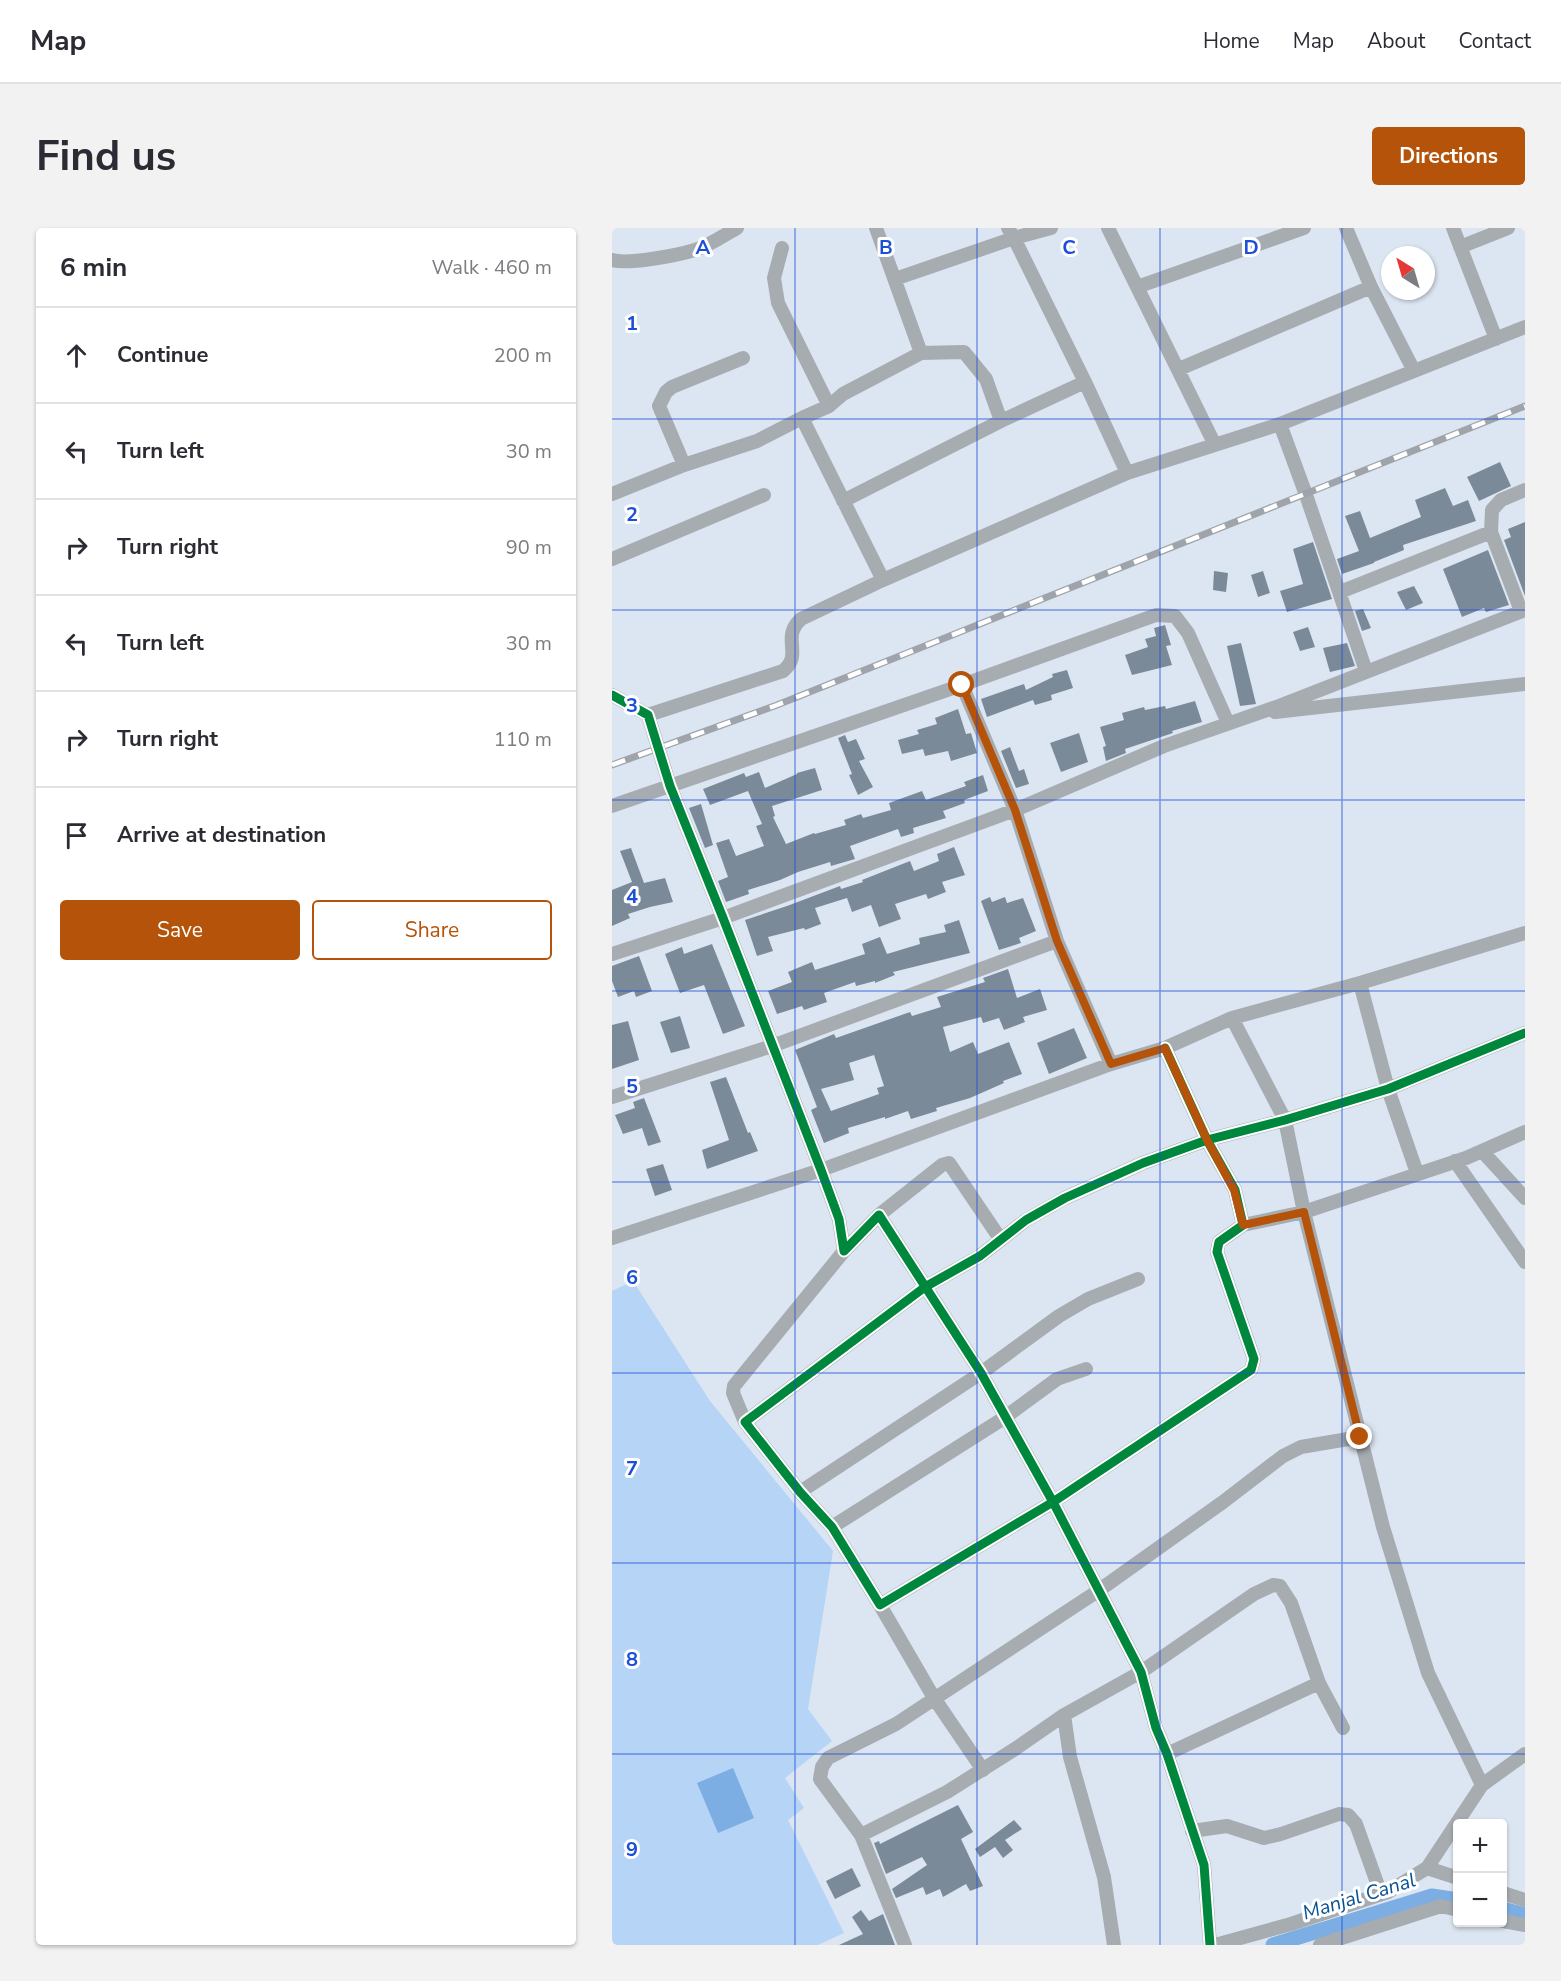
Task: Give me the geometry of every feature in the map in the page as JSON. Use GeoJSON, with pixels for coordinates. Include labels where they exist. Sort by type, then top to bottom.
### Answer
{"type":"FeatureCollection","features":[{"type":"Feature","properties":{"kind":"street"},"geometry":{"type":"LineString","coordinates":[[612,260],[632,261],[697,250],[737,228]]}},
{"type":"Feature","properties":{"kind":"street"},"geometry":{"type":"LineString","coordinates":[[876,228],[921,353]]}},
{"type":"Feature","properties":{"kind":"street"},"geometry":{"type":"LineString","coordinates":[[895,279],[1011,233],[1051,228]]}},
{"type":"Feature","properties":{"kind":"street"},"geometry":{"type":"LineString","coordinates":[[1108,228],[1215,446]]}},
{"type":"Feature","properties":{"kind":"street"},"geometry":{"type":"LineString","coordinates":[[1137,286],[1304,228]]}},
{"type":"Feature","properties":{"kind":"street"},"geometry":{"type":"LineString","coordinates":[[1346,228],[1371,287],[1414,371]]}},
{"type":"Feature","properties":{"kind":"street"},"geometry":{"type":"LineString","coordinates":[[1452,228],[1496,339]]}},
{"type":"Feature","properties":{"kind":"street"},"geometry":{"type":"LineString","coordinates":[[1460,247],[1508,228]]}},
{"type":"Feature","properties":{"kind":"street"},"geometry":{"type":"LineString","coordinates":[[1011,233],[1127,473]]}},
{"type":"Feature","properties":{"kind":"street"},"geometry":{"type":"LineString","coordinates":[[782,248],[774,278],[778,303],[829,406]]}},
{"type":"Feature","properties":{"kind":"street"},"geometry":{"type":"LineString","coordinates":[[1179,369],[1371,287]]}},
{"type":"Feature","properties":{"kind":"street"},"geometry":{"type":"LineString","coordinates":[[648,715],[783,671],[790,666],[793,659],[791,634],[794,626],[801,619],[883,580],[1127,473],[1280,424],[1525,327]]}},
{"type":"Feature","properties":{"kind":"street"},"geometry":{"type":"LineString","coordinates":[[612,494],[684,465],[757,441],[829,406],[843,394],[921,353],[964,352],[986,379],[1001,421]]}},
{"type":"Feature","properties":{"kind":"street"},"geometry":{"type":"LineString","coordinates":[[684,465],[659,406],[666,392],[743,358]]}},
{"type":"Feature","properties":{"kind":"street"},"geometry":{"type":"LineString","coordinates":[[843,501],[1001,421],[1085,382]]}},
{"type":"Feature","properties":{"kind":"street"},"geometry":{"type":"LineString","coordinates":[[802,418],[883,580]]}},
{"type":"Feature","properties":{"kind":"street"},"geometry":{"type":"LineString","coordinates":[[1280,424],[1366,671]]}},
{"type":"Feature","properties":{"kind":"street"},"geometry":{"type":"LineString","coordinates":[[612,954],[723,918],[1015,810],[1164,747],[1523,611],[1491,532],[1492,510],[1501,500],[1525,490]]}},
{"type":"Feature","properties":{"kind":"street"},"geometry":{"type":"LineString","coordinates":[[612,559],[764,495]]}},
{"type":"Feature","properties":{"kind":"street"},"geometry":{"type":"LineString","coordinates":[[1340,592],[1491,532]]}},
{"type":"Feature","properties":{"kind":"street"},"geometry":{"type":"LineString","coordinates":[[612,806],[1156,615],[1175,616],[1188,633],[1228,723]]}},
{"type":"Feature","properties":{"kind":"street"},"geometry":{"type":"LineString","coordinates":[[1255,714],[1525,684]]}},
{"type":"Feature","properties":{"kind":"street"},"geometry":{"type":"LineString","coordinates":[[962,685],[1015,810],[1057,941],[1111,1064]]}},
{"type":"Feature","properties":{"kind":"street"},"geometry":{"type":"LineString","coordinates":[[612,695],[648,715],[670,786],[821,1170],[838,1219],[844,1251]]}},
{"type":"Feature","properties":{"kind":"street"},"geometry":{"type":"LineString","coordinates":[[612,1238],[821,1170],[1111,1064],[1165,1048],[1232,1018],[1360,983],[1525,933]]}},
{"type":"Feature","properties":{"kind":"street"},"geometry":{"type":"LineString","coordinates":[[612,1097],[772,1046],[1057,941]]}},
{"type":"Feature","properties":{"kind":"street"},"geometry":{"type":"LineString","coordinates":[[1360,983],[1388,1089],[1417,1173]]}},
{"type":"Feature","properties":{"kind":"street"},"geometry":{"type":"LineString","coordinates":[[1232,1018],[1285,1120],[1304,1212],[1383,1527],[1428,1673],[1482,1785]]}},
{"type":"Feature","properties":{"kind":"street"},"geometry":{"type":"LineString","coordinates":[[746,1422],[925,1287],[980,1256],[1026,1220],[1065,1198],[1143,1163],[1207,1140],[1285,1120],[1388,1089],[1525,1033]]}},
{"type":"Feature","properties":{"kind":"street"},"geometry":{"type":"LineString","coordinates":[[1165,1048],[1207,1140],[1234,1190],[1243,1225]]}},
{"type":"Feature","properties":{"kind":"street"},"geometry":{"type":"LineString","coordinates":[[880,1605],[1053,1502],[1251,1370],[1254,1359],[1216,1252],[1219,1242],[1243,1225],[1304,1212],[1455,1161],[1525,1132]]}},
{"type":"Feature","properties":{"kind":"street"},"geometry":{"type":"LineString","coordinates":[[1482,1151],[1525,1198]]}},
{"type":"Feature","properties":{"kind":"street"},"geometry":{"type":"LineString","coordinates":[[1455,1161],[1525,1262]]}},
{"type":"Feature","properties":{"kind":"street"},"geometry":{"type":"LineString","coordinates":[[983,1770],[934,1698],[832,1527],[800,1492],[746,1422],[733,1393],[734,1386],[844,1251],[879,1215],[942,1165],[949,1163],[1001,1240]]}},
{"type":"Feature","properties":{"kind":"street"},"geometry":{"type":"LineString","coordinates":[[879,1215],[981,1373],[1004,1418],[1053,1502],[1141,1672],[1156,1728],[1204,1865],[1210,1945]]}},
{"type":"Feature","properties":{"kind":"street"},"geometry":{"type":"LineString","coordinates":[[800,1492],[981,1373],[1059,1316],[1088,1299],[1138,1279]]}},
{"type":"Feature","properties":{"kind":"street"},"geometry":{"type":"LineString","coordinates":[[832,1527],[1004,1418],[1057,1379],[1086,1369]]}},
{"type":"Feature","properties":{"kind":"street"},"geometry":{"type":"LineString","coordinates":[[905,1945],[861,1835],[820,1779],[822,1767],[828,1758],[896,1724],[1098,1591],[1283,1456],[1301,1447],[1360,1437]]}},
{"type":"Feature","properties":{"kind":"street"},"geometry":{"type":"LineString","coordinates":[[861,1835],[947,1792],[1064,1715],[1141,1672],[1254,1594],[1273,1585],[1280,1586],[1291,1603],[1319,1683],[1344,1728]]}},
{"type":"Feature","properties":{"kind":"street"},"geometry":{"type":"LineString","coordinates":[[1167,1754],[1319,1683]]}},
{"type":"Feature","properties":{"kind":"street"},"geometry":{"type":"LineString","coordinates":[[1064,1715],[1070,1757],[1104,1877],[1114,1945]]}},
{"type":"Feature","properties":{"kind":"street"},"geometry":{"type":"LineString","coordinates":[[1215,1945],[1291,1924],[1381,1894],[1427,1868],[1482,1785],[1525,1754]]}},
{"type":"Feature","properties":{"kind":"street"},"geometry":{"type":"LineString","coordinates":[[1192,1831],[1227,1826],[1264,1838],[1339,1814],[1348,1815],[1356,1824],[1381,1894]]}},
{"type":"Feature","properties":{"kind":"street"},"geometry":{"type":"LineString","coordinates":[[1427,1868],[1453,1876]]}},
{"type":"Feature","properties":{"kind":"street"},"geometry":{"type":"LineString","coordinates":[[1507,1894],[1525,1900]]}},
{"type":"Feature","properties":{"kind":"street"},"geometry":{"type":"LineString","coordinates":[[1320,1945],[1441,1906],[1453,1909]]}},
{"type":"Feature","properties":{"kind":"street"},"geometry":{"type":"LineString","coordinates":[[1507,1922],[1525,1925]]}},
{"type":"Feature","properties":{"kind":"shaded area"},"geometry":{"type":"Polygon","coordinates":[[[633,1281],[710,1401],[833,1551],[808,1709],[832,1741],[785,1778],[804,1808],[788,1820],[844,1933],[818,1945],[612,1945],[612,1291],[633,1281]]]}},
{"type":"Feature","properties":{"kind":"shaded area"},"geometry":{"type":"Polygon","coordinates":[[[733,1768],[754,1818],[718,1833],[697,1783],[733,1768]]]}},
{"type":"Feature","properties":{"kind":"building"},"geometry":{"type":"Polygon","coordinates":[[[1500,462],[1511,486],[1479,501],[1467,477],[1500,462]]]}},
{"type":"Feature","properties":{"kind":"building"},"geometry":{"type":"Polygon","coordinates":[[[1445,488],[1453,506],[1468,500],[1476,521],[1403,545],[1404,550],[1342,574],[1337,559],[1359,551],[1345,516],[1360,511],[1370,538],[1421,517],[1415,500],[1445,488]]]}},
{"type":"Feature","properties":{"kind":"building"},"geometry":{"type":"Polygon","coordinates":[[[1525,522],[1525,596],[1504,540],[1511,537],[1508,529],[1525,522]]]}},
{"type":"Feature","properties":{"kind":"building"},"geometry":{"type":"Polygon","coordinates":[[[1313,542],[1332,599],[1287,612],[1280,591],[1303,584],[1293,549],[1313,542]]]}},
{"type":"Feature","properties":{"kind":"building"},"geometry":{"type":"Polygon","coordinates":[[[1488,550],[1509,605],[1486,612],[1484,608],[1462,617],[1443,569],[1488,550]]]}},
{"type":"Feature","properties":{"kind":"building"},"geometry":{"type":"Polygon","coordinates":[[[1214,571],[1228,573],[1226,592],[1213,590],[1214,571]]]}},
{"type":"Feature","properties":{"kind":"building"},"geometry":{"type":"Polygon","coordinates":[[[1263,571],[1270,593],[1258,597],[1251,575],[1263,571]]]}},
{"type":"Feature","properties":{"kind":"building"},"geometry":{"type":"Polygon","coordinates":[[[1414,586],[1423,603],[1406,610],[1397,592],[1414,586]]]}},
{"type":"Feature","properties":{"kind":"building"},"geometry":{"type":"Polygon","coordinates":[[[1363,609],[1371,628],[1362,631],[1355,611],[1363,609]]]}},
{"type":"Feature","properties":{"kind":"building"},"geometry":{"type":"Polygon","coordinates":[[[1165,625],[1171,645],[1166,646],[1172,665],[1132,675],[1125,655],[1148,647],[1145,639],[1156,636],[1154,628],[1165,625]]]}},
{"type":"Feature","properties":{"kind":"building"},"geometry":{"type":"Polygon","coordinates":[[[1308,627],[1315,647],[1300,651],[1293,632],[1308,627]]]}},
{"type":"Feature","properties":{"kind":"building"},"geometry":{"type":"Polygon","coordinates":[[[1241,643],[1256,704],[1240,706],[1227,646],[1241,643]]]}},
{"type":"Feature","properties":{"kind":"building"},"geometry":{"type":"Polygon","coordinates":[[[1347,643],[1355,666],[1330,672],[1323,648],[1347,643]]]}},
{"type":"Feature","properties":{"kind":"building"},"geometry":{"type":"Polygon","coordinates":[[[1067,670],[1073,688],[1051,695],[1052,700],[1035,705],[1033,700],[987,717],[981,699],[1024,684],[1026,690],[1053,677],[1052,674],[1067,670]]]}},
{"type":"Feature","properties":{"kind":"building"},"geometry":{"type":"Polygon","coordinates":[[[1195,701],[1202,722],[1125,749],[1126,753],[1106,761],[1103,747],[1106,746],[1100,727],[1124,720],[1122,713],[1144,707],[1145,710],[1165,706],[1166,709],[1195,701]]]}},
{"type":"Feature","properties":{"kind":"building"},"geometry":{"type":"Polygon","coordinates":[[[958,709],[966,734],[971,733],[977,753],[951,761],[948,751],[925,756],[923,749],[902,754],[898,740],[919,734],[917,730],[937,724],[935,718],[958,709]]]}},
{"type":"Feature","properties":{"kind":"building"},"geometry":{"type":"Polygon","coordinates":[[[1079,733],[1088,762],[1061,772],[1050,743],[1079,733]]]}},
{"type":"Feature","properties":{"kind":"building"},"geometry":{"type":"Polygon","coordinates":[[[845,735],[848,742],[856,739],[865,759],[859,761],[873,787],[858,795],[849,775],[852,774],[838,738],[845,735]]]}},
{"type":"Feature","properties":{"kind":"building"},"geometry":{"type":"Polygon","coordinates":[[[1010,747],[1019,771],[1024,769],[1029,784],[1016,788],[1001,751],[1010,747]]]}},
{"type":"Feature","properties":{"kind":"building"},"geometry":{"type":"Polygon","coordinates":[[[815,768],[822,790],[772,806],[775,816],[773,817],[786,844],[814,833],[846,825],[844,820],[861,814],[863,818],[891,810],[889,803],[922,791],[926,800],[966,786],[964,782],[983,775],[988,791],[943,811],[946,818],[913,828],[914,833],[901,837],[898,829],[850,846],[855,859],[831,866],[830,862],[798,872],[748,890],[749,894],[726,902],[718,881],[728,877],[716,843],[729,839],[736,856],[764,846],[756,826],[762,824],[748,791],[710,805],[703,789],[744,773],[746,777],[759,772],[765,788],[797,773],[815,768]]]}},
{"type":"Feature","properties":{"kind":"building"},"geometry":{"type":"Polygon","coordinates":[[[701,804],[713,845],[705,848],[689,808],[701,804]]]}},
{"type":"Feature","properties":{"kind":"building"},"geometry":{"type":"Polygon","coordinates":[[[954,847],[965,875],[942,882],[946,892],[928,899],[926,894],[895,904],[901,919],[879,927],[871,905],[852,912],[847,898],[815,908],[821,924],[805,930],[804,928],[768,937],[773,951],[757,956],[745,920],[840,886],[841,889],[863,882],[862,880],[910,861],[914,871],[939,861],[937,854],[954,847]]]}},
{"type":"Feature","properties":{"kind":"building"},"geometry":{"type":"Polygon","coordinates":[[[631,848],[644,883],[665,878],[673,902],[628,914],[630,918],[612,926],[612,890],[632,882],[620,851],[631,848]]]}},
{"type":"Feature","properties":{"kind":"building"},"geometry":{"type":"Polygon","coordinates":[[[990,897],[992,902],[1005,897],[1007,903],[1023,898],[1036,931],[1019,938],[1021,943],[999,950],[981,901],[990,897]]]}},
{"type":"Feature","properties":{"kind":"building"},"geometry":{"type":"Polygon","coordinates":[[[959,920],[970,953],[893,972],[895,975],[875,983],[875,981],[856,986],[855,982],[824,993],[827,1002],[804,1010],[802,1006],[777,1014],[768,991],[792,982],[788,972],[812,962],[815,970],[865,954],[862,944],[880,937],[887,954],[920,944],[919,938],[946,932],[944,925],[959,920]]]}},
{"type":"Feature","properties":{"kind":"building"},"geometry":{"type":"Polygon","coordinates":[[[712,944],[745,1026],[723,1034],[704,985],[680,993],[665,954],[682,947],[684,954],[712,944]]]}},
{"type":"Feature","properties":{"kind":"building"},"geometry":{"type":"Polygon","coordinates":[[[639,956],[652,991],[636,997],[634,991],[618,997],[612,981],[612,966],[639,956]]]}},
{"type":"Feature","properties":{"kind":"building"},"geometry":{"type":"Polygon","coordinates":[[[1008,969],[1017,998],[1040,989],[1047,1010],[1023,1017],[1025,1022],[1004,1030],[999,1018],[983,1023],[981,1017],[943,1027],[950,1052],[973,1042],[978,1054],[1009,1042],[1022,1074],[970,1098],[936,1108],[937,1111],[911,1119],[908,1111],[885,1119],[885,1117],[848,1128],[849,1133],[824,1143],[811,1110],[817,1107],[795,1050],[834,1034],[836,1038],[910,1012],[912,1016],[941,1007],[937,997],[985,982],[983,978],[1008,969]],[[874,1055],[849,1063],[854,1080],[821,1089],[831,1111],[879,1094],[877,1088],[884,1086],[874,1055]]]}},
{"type":"Feature","properties":{"kind":"building"},"geometry":{"type":"Polygon","coordinates":[[[680,1016],[690,1048],[671,1053],[660,1022],[680,1016]]]}},
{"type":"Feature","properties":{"kind":"building"},"geometry":{"type":"Polygon","coordinates":[[[628,1021],[639,1060],[612,1069],[612,1025],[628,1021]]]}},
{"type":"Feature","properties":{"kind":"building"},"geometry":{"type":"Polygon","coordinates":[[[1074,1028],[1087,1058],[1049,1074],[1037,1043],[1074,1028]]]}},
{"type":"Feature","properties":{"kind":"building"},"geometry":{"type":"Polygon","coordinates":[[[726,1077],[748,1133],[750,1132],[758,1151],[707,1169],[702,1150],[729,1140],[710,1082],[726,1077]]]}},
{"type":"Feature","properties":{"kind":"building"},"geometry":{"type":"Polygon","coordinates":[[[644,1098],[661,1142],[648,1146],[642,1128],[623,1134],[615,1115],[635,1108],[633,1102],[644,1098]]]}},
{"type":"Feature","properties":{"kind":"building"},"geometry":{"type":"Polygon","coordinates":[[[663,1164],[672,1190],[655,1196],[646,1169],[663,1164]]]}},
{"type":"Feature","properties":{"kind":"building"},"geometry":{"type":"Polygon","coordinates":[[[958,1805],[973,1832],[961,1839],[983,1886],[970,1891],[966,1884],[943,1897],[940,1889],[926,1895],[923,1887],[896,1898],[892,1889],[927,1865],[922,1857],[886,1874],[874,1843],[879,1841],[880,1844],[958,1805]]]}},
{"type":"Feature","properties":{"kind":"building"},"geometry":{"type":"Polygon","coordinates":[[[1014,1820],[1022,1829],[1005,1840],[1013,1850],[1003,1858],[995,1847],[980,1857],[975,1849],[1014,1820]]]}},
{"type":"Feature","properties":{"kind":"building"},"geometry":{"type":"Polygon","coordinates":[[[852,1868],[861,1886],[835,1899],[826,1881],[852,1868]]]}},
{"type":"Feature","properties":{"kind":"building"},"geometry":{"type":"Polygon","coordinates":[[[861,1910],[869,1921],[883,1914],[895,1945],[839,1945],[863,1934],[852,1917],[861,1910]]]}},
{"type":"Feature","properties":{"kind":"waterway","name":"Manjal Canal"},"geometry":{"type":"LineString","coordinates":[[1273,1945],[1432,1896],[1453,1899]]}},
{"type":"Feature","properties":{"kind":"waterway","name":"Manjal Canal"},"geometry":{"type":"LineString","coordinates":[[1507,1910],[1525,1915]]}},
{"type":"Feature","properties":{"kind":"railway"},"geometry":{"type":"LineString","coordinates":[[612,765],[777,705],[1525,406]]}},
{"type":"Feature","properties":{"kind":"cycle path"},"geometry":{"type":"LineString","coordinates":[[612,695],[648,715],[670,786],[839,1219],[844,1251],[879,1215],[981,1373],[1053,1502],[1141,1672],[1156,1728],[1204,1865],[1210,1945]]}},
{"type":"Feature","properties":{"kind":"cycle path"},"geometry":{"type":"LineString","coordinates":[[1165,1048],[1207,1140],[1235,1190],[1243,1225],[1219,1242],[1217,1252],[1254,1359],[1251,1370],[1053,1502],[880,1605],[832,1527],[800,1492],[745,1422],[925,1287],[980,1256],[1026,1220],[1065,1198],[1143,1163],[1207,1140],[1285,1120],[1388,1089],[1525,1033]]}},
{"type":"Feature","properties":{"kind":"route"},"geometry":{"type":"LineString","coordinates":[[962,685],[1015,810],[1057,941],[1111,1064],[1165,1048],[1207,1140],[1234,1190],[1243,1225],[1304,1212],[1360,1437]]}}]}
